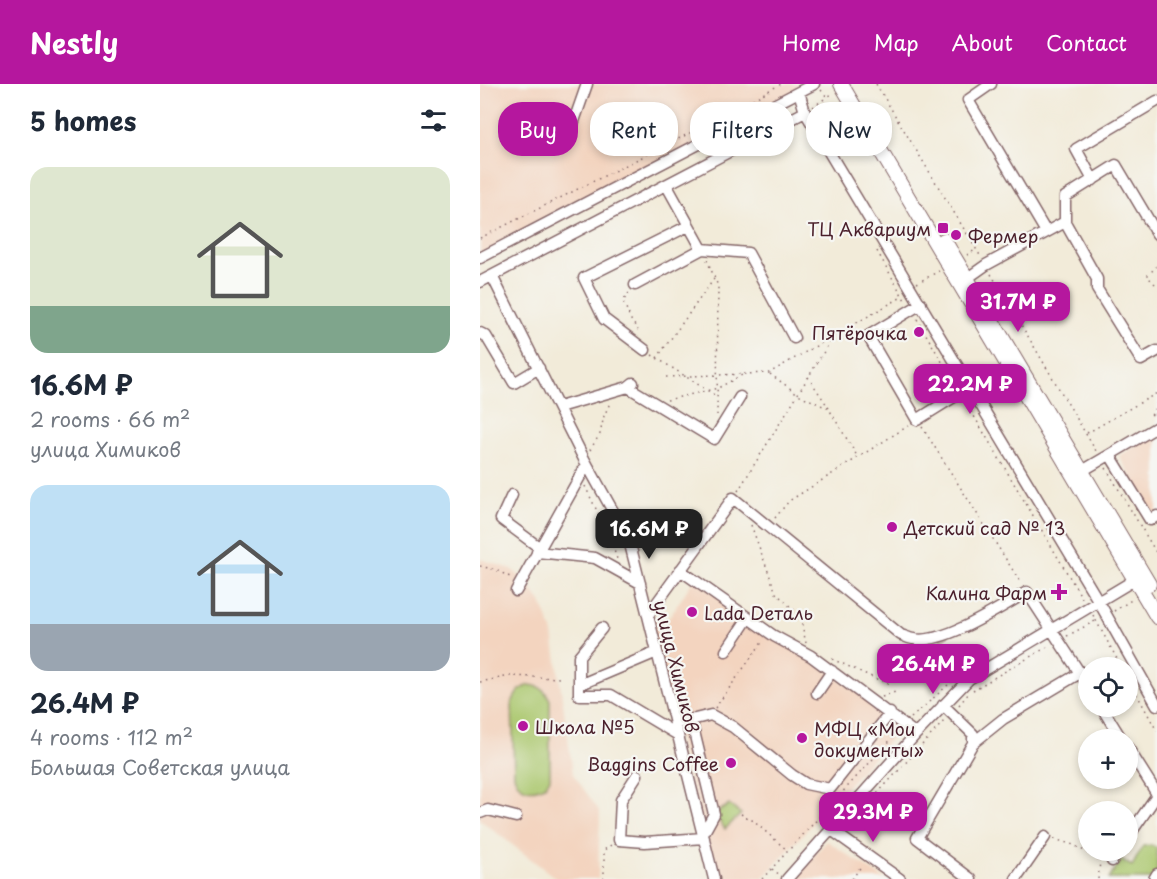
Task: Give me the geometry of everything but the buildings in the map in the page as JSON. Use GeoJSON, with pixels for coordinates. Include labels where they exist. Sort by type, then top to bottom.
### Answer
{"type":"FeatureCollection","features":[{"type":"Feature","properties":{"kind":"main road"},"geometry":{"type":"LineString","coordinates":[[841,84],[953,264]]}},
{"type":"Feature","properties":{"kind":"main road"},"geometry":{"type":"LineString","coordinates":[[850,84],[1077,474],[1157,617]]}},
{"type":"Feature","properties":{"kind":"main road"},"geometry":{"type":"LineString","coordinates":[[1077,474],[1157,599]]}},
{"type":"Feature","properties":{"kind":"street"},"geometry":{"type":"LineString","coordinates":[[578,110],[587,84]]}},
{"type":"Feature","properties":{"kind":"street"},"geometry":{"type":"LineString","coordinates":[[481,256],[814,84]]}},
{"type":"Feature","properties":{"kind":"street"},"geometry":{"type":"LineString","coordinates":[[992,84],[968,100],[1046,232]]}},
{"type":"Feature","properties":{"kind":"street"},"geometry":{"type":"LineString","coordinates":[[800,92],[805,112],[1099,602],[1157,705]]}},
{"type":"Feature","properties":{"kind":"street"},"geometry":{"type":"LineString","coordinates":[[1093,180],[1076,149],[1157,101]]}},
{"type":"Feature","properties":{"kind":"street"},"geometry":{"type":"LineString","coordinates":[[480,282],[805,112]]}},
{"type":"Feature","properties":{"kind":"street"},"geometry":{"type":"LineString","coordinates":[[1157,234],[1116,165],[1065,197],[1065,222],[1097,279],[1097,289],[1141,360],[1157,351]]}},
{"type":"Feature","properties":{"kind":"street"},"geometry":{"type":"LineString","coordinates":[[667,186],[702,249]]}},
{"type":"Feature","properties":{"kind":"street"},"geometry":{"type":"LineString","coordinates":[[963,281],[986,265],[1065,222]]}},
{"type":"Feature","properties":{"kind":"street"},"geometry":{"type":"LineString","coordinates":[[647,352],[604,319],[584,278],[688,226]]}},
{"type":"Feature","properties":{"kind":"street"},"geometry":{"type":"LineString","coordinates":[[635,285],[702,249],[748,253],[794,338]]}},
{"type":"Feature","properties":{"kind":"street","name":"улица Химиков"},"geometry":{"type":"LineString","coordinates":[[492,276],[586,462],[629,540],[714,879]]}},
{"type":"Feature","properties":{"kind":"street"},"geometry":{"type":"LineString","coordinates":[[921,303],[868,336],[917,420],[970,387]]}},
{"type":"Feature","properties":{"kind":"street"},"geometry":{"type":"LineString","coordinates":[[480,333],[486,336],[514,383],[539,368]]}},
{"type":"Feature","properties":{"kind":"street"},"geometry":{"type":"LineString","coordinates":[[559,407],[631,385],[655,403],[714,439],[740,397]]}},
{"type":"Feature","properties":{"kind":"street"},"geometry":{"type":"LineString","coordinates":[[1077,474],[1157,427]]}},
{"type":"Feature","properties":{"kind":"street"},"geometry":{"type":"LineString","coordinates":[[1106,457],[1150,520],[1157,516]]}},
{"type":"Feature","properties":{"kind":"street"},"geometry":{"type":"LineString","coordinates":[[518,587],[586,462]]}},
{"type":"Feature","properties":{"kind":"street"},"geometry":{"type":"LineString","coordinates":[[512,495],[501,519],[538,550],[595,558],[640,583]]}},
{"type":"Feature","properties":{"kind":"street"},"geometry":{"type":"LineString","coordinates":[[648,615],[733,498],[901,635],[915,640],[931,638],[961,628],[1027,592],[1078,670]]}},
{"type":"Feature","properties":{"kind":"street"},"geometry":{"type":"LineString","coordinates":[[680,570],[769,633],[811,656],[916,734]]}},
{"type":"Feature","properties":{"kind":"street"},"geometry":{"type":"LineString","coordinates":[[787,879],[834,832],[916,734],[947,709],[969,679],[1136,579]]}},
{"type":"Feature","properties":{"kind":"street"},"geometry":{"type":"LineString","coordinates":[[726,651],[748,618]]}},
{"type":"Feature","properties":{"kind":"street"},"geometry":{"type":"LineString","coordinates":[[602,628],[579,656],[579,695],[611,695],[676,729],[691,719],[711,714],[733,728],[792,776],[806,784],[830,789],[890,713]]}},
{"type":"Feature","properties":{"kind":"street"},"geometry":{"type":"LineString","coordinates":[[579,686],[657,652]]}},
{"type":"Feature","properties":{"kind":"street"},"geometry":{"type":"LineString","coordinates":[[953,655],[969,679]]}},
{"type":"Feature","properties":{"kind":"street"},"geometry":{"type":"LineString","coordinates":[[817,693],[832,671]]}},
{"type":"Feature","properties":{"kind":"street"},"geometry":{"type":"LineString","coordinates":[[970,879],[917,838],[973,743],[1004,719],[1078,674]]}},
{"type":"Feature","properties":{"kind":"street"},"geometry":{"type":"LineString","coordinates":[[947,709],[973,734],[973,743]]}},
{"type":"Feature","properties":{"kind":"street"},"geometry":{"type":"LineString","coordinates":[[637,775],[621,800],[619,840],[645,842],[703,836],[714,814],[691,719]]}},
{"type":"Feature","properties":{"kind":"street"},"geometry":{"type":"LineString","coordinates":[[1138,764],[1157,795],[1138,823]]}},
{"type":"Feature","properties":{"kind":"street"},"geometry":{"type":"LineString","coordinates":[[480,813],[488,810],[516,817]]}},
{"type":"Feature","properties":{"kind":"street"},"geometry":{"type":"LineString","coordinates":[[834,832],[900,879]]}},
{"type":"Feature","properties":{"kind":"street"},"geometry":{"type":"LineString","coordinates":[[1016,879],[1045,837]]}},
{"type":"Feature","properties":{"kind":"street"},"geometry":{"type":"LineString","coordinates":[[1154,879],[1157,874]]}},
{"type":"Feature","properties":{"kind":"path"},"geometry":{"type":"LineString","coordinates":[[480,238],[698,129],[781,84]]}},
{"type":"Feature","properties":{"kind":"path"},"geometry":{"type":"LineString","coordinates":[[876,84],[1086,434],[1106,457],[1157,554]]}},
{"type":"Feature","properties":{"kind":"path"},"geometry":{"type":"LineString","coordinates":[[702,249],[718,286],[717,415]]}},
{"type":"Feature","properties":{"kind":"path"},"geometry":{"type":"LineString","coordinates":[[666,377],[769,373],[902,297],[910,287],[976,249]]}},
{"type":"Feature","properties":{"kind":"path"},"geometry":{"type":"LineString","coordinates":[[1157,266],[1147,276],[1157,286]]}},
{"type":"Feature","properties":{"kind":"path"},"geometry":{"type":"LineString","coordinates":[[657,358],[715,278]]}},
{"type":"Feature","properties":{"kind":"path"},"geometry":{"type":"LineString","coordinates":[[635,285],[623,301],[638,330]]}},
{"type":"Feature","properties":{"kind":"path"},"geometry":{"type":"LineString","coordinates":[[733,498],[834,336]]}},
{"type":"Feature","properties":{"kind":"path"},"geometry":{"type":"LineString","coordinates":[[647,352],[717,397]]}},
{"type":"Feature","properties":{"kind":"path"},"geometry":{"type":"LineString","coordinates":[[769,373],[798,394],[829,409]]}},
{"type":"Feature","properties":{"kind":"path"},"geometry":{"type":"LineString","coordinates":[[655,403],[705,389],[717,388],[742,374]]}},
{"type":"Feature","properties":{"kind":"path"},"geometry":{"type":"LineString","coordinates":[[808,377],[858,458]]}},
{"type":"Feature","properties":{"kind":"path"},"geometry":{"type":"LineString","coordinates":[[1086,434],[1157,393]]}},
{"type":"Feature","properties":{"kind":"path"},"geometry":{"type":"LineString","coordinates":[[586,462],[600,434],[604,416],[613,397]]}},
{"type":"Feature","properties":{"kind":"path"},"geometry":{"type":"LineString","coordinates":[[1157,403],[1152,416],[1157,413]]}},
{"type":"Feature","properties":{"kind":"path"},"geometry":{"type":"LineString","coordinates":[[768,525],[789,501],[917,420],[1027,592]]}},
{"type":"Feature","properties":{"kind":"path"},"geometry":{"type":"LineString","coordinates":[[580,476],[609,536],[622,573]]}},
{"type":"Feature","properties":{"kind":"path"},"geometry":{"type":"LineString","coordinates":[[751,527],[776,593],[800,616],[807,647]]}},
{"type":"Feature","properties":{"kind":"path"},"geometry":{"type":"LineString","coordinates":[[480,566],[508,575],[518,587]]}},
{"type":"Feature","properties":{"kind":"path"},"geometry":{"type":"LineString","coordinates":[[834,832],[947,709],[972,690],[1143,593]]}},
{"type":"Feature","properties":{"kind":"path"},"geometry":{"type":"LineString","coordinates":[[711,714],[769,633]]}},
{"type":"Feature","properties":{"kind":"path"},"geometry":{"type":"LineString","coordinates":[[828,657],[892,686]]}},
{"type":"Feature","properties":{"kind":"path"},"geometry":{"type":"LineString","coordinates":[[480,682],[510,676],[561,678]]}},
{"type":"Feature","properties":{"kind":"path"},"geometry":{"type":"LineString","coordinates":[[873,700],[898,691]]}},
{"type":"Feature","properties":{"kind":"path"},"geometry":{"type":"LineString","coordinates":[[1138,696],[1157,731]]}},
{"type":"Feature","properties":{"kind":"path"},"geometry":{"type":"LineString","coordinates":[[741,814],[752,820],[788,851]]}},
{"type":"Feature","properties":{"kind":"path"},"geometry":{"type":"LineString","coordinates":[[1045,837],[1074,845],[1101,861],[1098,879]]}},
{"type":"Feature","properties":{"kind":"path"},"geometry":{"type":"LineString","coordinates":[[604,879],[604,850],[619,840]]}},
{"type":"Feature","properties":{"kind":"path"},"geometry":{"type":"LineString","coordinates":[[852,879],[864,862]]}},
{"type":"Feature","properties":{"kind":"shaded area"},"geometry":{"type":"Polygon","coordinates":[[[480,84],[812,84],[778,102],[690,102],[690,148],[678,154],[678,102],[590,102],[590,156],[675,156],[483,257],[480,252],[480,84]]]}},
{"type":"Feature","properties":{"kind":"shaded area"},"geometry":{"type":"Polygon","coordinates":[[[1157,434],[1157,512],[1154,514],[1119,456],[1157,434]]]}},
{"type":"Feature","properties":{"kind":"shaded area","name":"Школа №5"},"geometry":{"type":"Polygon","coordinates":[[[480,559],[511,569],[523,579],[541,602],[553,633],[573,774],[600,812],[598,879],[557,879],[480,820],[480,559]]]}},
{"type":"Feature","properties":{"kind":"shaded area"},"geometry":{"type":"Polygon","coordinates":[[[694,579],[904,724],[762,879],[714,879],[649,622],[669,618],[694,579]]]}},
{"type":"Feature","properties":{"kind":"shaded area"},"geometry":{"type":"Polygon","coordinates":[[[827,841],[884,879],[794,879],[827,841]]]}},
{"type":"Feature","properties":{"kind":"green space"},"geometry":{"type":"Polygon","coordinates":[[[529,685],[542,689],[550,700],[550,778],[546,785],[531,790],[519,784],[514,775],[512,703],[518,692],[529,685]]]}},
{"type":"Feature","properties":{"kind":"green space"},"geometry":{"type":"Polygon","coordinates":[[[729,805],[741,814],[725,829],[714,814],[729,805]]]}},
{"type":"Feature","properties":{"kind":"green space"},"geometry":{"type":"Polygon","coordinates":[[[1151,845],[1157,848],[1157,879],[1109,879],[1120,861],[1132,866],[1135,861],[1138,861],[1138,855],[1143,846],[1151,845]]]}},
{"type":"Feature","properties":{"kind":"tunnel"},"geometry":{"type":"LineString","coordinates":[[940,635],[953,655]]}},
{"type":"Feature","properties":{"kind":"place","name":"ТЦ Аквариум"},"geometry":{"type":"Point","coordinates":[943,228]}},
{"type":"Feature","properties":{"kind":"place","name":"Фермер"},"geometry":{"type":"Point","coordinates":[956,235]}},
{"type":"Feature","properties":{"kind":"place","name":"Пятёрочка"},"geometry":{"type":"Point","coordinates":[919,332]}},
{"type":"Feature","properties":{"kind":"place","name":"Детский сад № 13"},"geometry":{"type":"Point","coordinates":[892,527]}},
{"type":"Feature","properties":{"kind":"place","name":"Калина Фарм"},"geometry":{"type":"Point","coordinates":[1059,592]}},
{"type":"Feature","properties":{"kind":"place","name":"Lada Dеталь"},"geometry":{"type":"Point","coordinates":[692,612]}},
{"type":"Feature","properties":{"kind":"place","name":"Школа №5"},"geometry":{"type":"Point","coordinates":[523,726]}},
{"type":"Feature","properties":{"kind":"place","name":"МФЦ «Мои документы»"},"geometry":{"type":"Point","coordinates":[802,738]}},
{"type":"Feature","properties":{"kind":"place","name":"Baggins Coffee"},"geometry":{"type":"Point","coordinates":[731,763]}}]}
